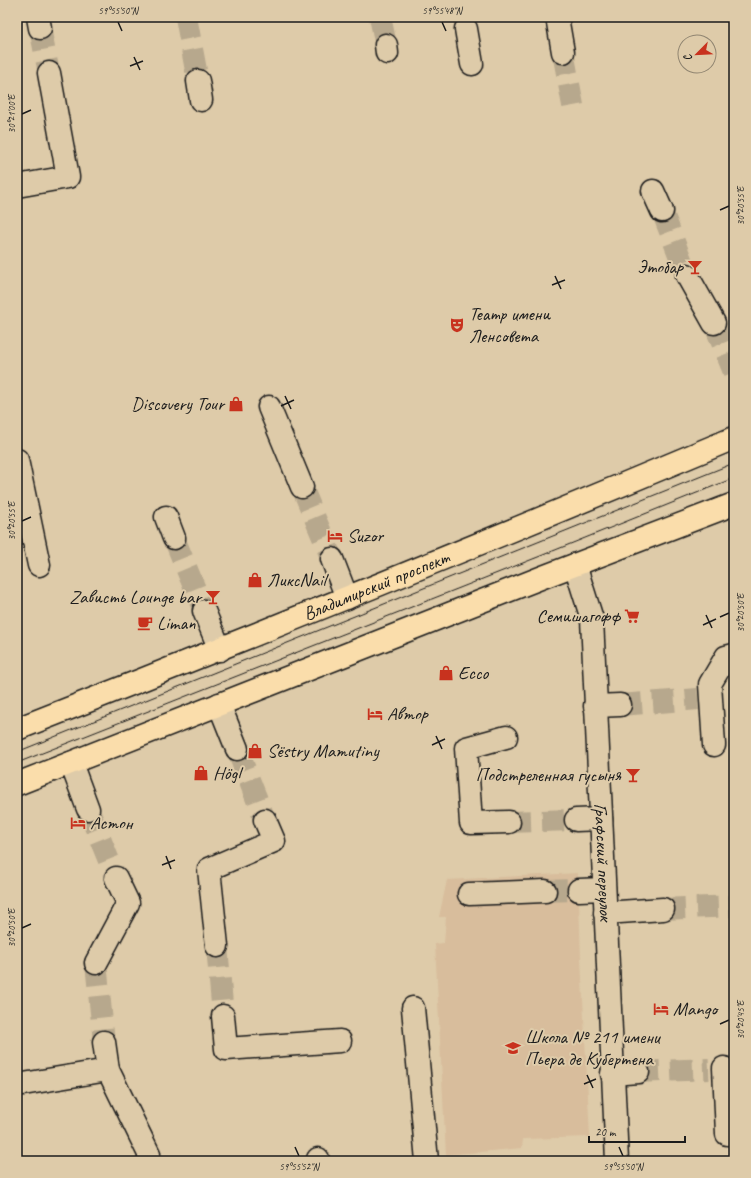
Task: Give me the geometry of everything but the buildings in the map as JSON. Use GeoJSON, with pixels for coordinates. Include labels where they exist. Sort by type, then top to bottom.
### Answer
{"type":"FeatureCollection","features":[{"type":"Feature","properties":{"kind":"main road","name":"Владимирский проспект"},"geometry":{"type":"LineString","coordinates":[[17,729],[220,650],[734,438]]}},
{"type":"Feature","properties":{"kind":"main road"},"geometry":{"type":"LineString","coordinates":[[17,784],[543,576],[734,504]]}},
{"type":"Feature","properties":{"kind":"street"},"geometry":{"type":"LineString","coordinates":[[557,17],[564,52]]}},
{"type":"Feature","properties":{"kind":"street"},"geometry":{"type":"LineString","coordinates":[[466,29],[472,64]]}},
{"type":"Feature","properties":{"kind":"street"},"geometry":{"type":"LineString","coordinates":[[17,186],[68,177],[49,73]]}},
{"type":"Feature","properties":{"kind":"street"},"geometry":{"type":"LineString","coordinates":[[653,191],[662,211]]}},
{"type":"Feature","properties":{"kind":"street"},"geometry":{"type":"LineString","coordinates":[[687,275],[714,323]]}},
{"type":"Feature","properties":{"kind":"street"},"geometry":{"type":"LineString","coordinates":[[270,407],[302,487]]}},
{"type":"Feature","properties":{"kind":"street"},"geometry":{"type":"LineString","coordinates":[[17,460],[20,488],[39,565]]}},
{"type":"Feature","properties":{"kind":"street"},"geometry":{"type":"LineString","coordinates":[[166,517],[174,538]]}},
{"type":"Feature","properties":{"kind":"street"},"geometry":{"type":"LineString","coordinates":[[332,559],[347,598]]}},
{"type":"Feature","properties":{"kind":"street","name":"Графский переулок"},"geometry":{"type":"LineString","coordinates":[[574,565],[592,619],[617,1161]]}},
{"type":"Feature","properties":{"kind":"street"},"geometry":{"type":"LineString","coordinates":[[204,611],[220,650]]}},
{"type":"Feature","properties":{"kind":"street"},"geometry":{"type":"LineString","coordinates":[[714,745],[705,699],[710,684],[726,657],[734,655]]}},
{"type":"Feature","properties":{"kind":"street"},"geometry":{"type":"LineString","coordinates":[[219,704],[237,748]]}},
{"type":"Feature","properties":{"kind":"street"},"geometry":{"type":"LineString","coordinates":[[595,706],[620,704]]}},
{"type":"Feature","properties":{"kind":"street"},"geometry":{"type":"LineString","coordinates":[[506,737],[466,748],[471,823],[509,822]]}},
{"type":"Feature","properties":{"kind":"street"},"geometry":{"type":"LineString","coordinates":[[71,763],[88,809]]}},
{"type":"Feature","properties":{"kind":"street"},"geometry":{"type":"LineString","coordinates":[[576,820],[601,819]]}},
{"type":"Feature","properties":{"kind":"street"},"geometry":{"type":"LineString","coordinates":[[217,946],[209,869],[274,841],[265,820]]}},
{"type":"Feature","properties":{"kind":"street"},"geometry":{"type":"LineString","coordinates":[[96,963],[128,903],[116,878]]}},
{"type":"Feature","properties":{"kind":"street"},"geometry":{"type":"LineString","coordinates":[[578,890],[604,889]]}},
{"type":"Feature","properties":{"kind":"street"},"geometry":{"type":"LineString","coordinates":[[469,894],[545,891]]}},
{"type":"Feature","properties":{"kind":"street"},"geometry":{"type":"LineString","coordinates":[[605,912],[663,910]]}},
{"type":"Feature","properties":{"kind":"street"},"geometry":{"type":"LineString","coordinates":[[413,1008],[427,1161]]}},
{"type":"Feature","properties":{"kind":"street"},"geometry":{"type":"LineString","coordinates":[[223,1016],[226,1049],[340,1041]]}},
{"type":"Feature","properties":{"kind":"street"},"geometry":{"type":"LineString","coordinates":[[104,1042],[108,1070],[149,1154]]}},
{"type":"Feature","properties":{"kind":"street"},"geometry":{"type":"LineString","coordinates":[[722,1068],[727,1134]]}},
{"type":"Feature","properties":{"kind":"street"},"geometry":{"type":"LineString","coordinates":[[17,1085],[108,1070]]}},
{"type":"Feature","properties":{"kind":"street"},"geometry":{"type":"LineString","coordinates":[[612,1074],[638,1072]]}},
{"type":"Feature","properties":{"kind":"shaded area","name":"Школа № 211 имени Пьера де Кубертена"},"geometry":{"type":"Polygon","coordinates":[[[578,873],[590,1137],[523,1139],[522,1148],[446,1155],[435,944],[444,943],[446,917],[439,917],[447,880],[578,873]]]}},
{"type":"Feature","properties":{"kind":"tunnel"},"geometry":{"type":"LineString","coordinates":[[186,17],[198,81]]}},
{"type":"Feature","properties":{"kind":"tunnel"},"geometry":{"type":"LineString","coordinates":[[380,17],[386,45]]}},
{"type":"Feature","properties":{"kind":"tunnel"},"geometry":{"type":"LineString","coordinates":[[40,28],[49,73]]}},
{"type":"Feature","properties":{"kind":"tunnel"},"geometry":{"type":"LineString","coordinates":[[563,52],[575,116]]}},
{"type":"Feature","properties":{"kind":"tunnel"},"geometry":{"type":"LineString","coordinates":[[662,211],[687,275]]}},
{"type":"Feature","properties":{"kind":"tunnel"},"geometry":{"type":"LineString","coordinates":[[714,323],[734,372]]}},
{"type":"Feature","properties":{"kind":"tunnel"},"geometry":{"type":"LineString","coordinates":[[302,487],[332,559]]}},
{"type":"Feature","properties":{"kind":"tunnel"},"geometry":{"type":"LineString","coordinates":[[174,538],[204,611]]}},
{"type":"Feature","properties":{"kind":"tunnel"},"geometry":{"type":"LineString","coordinates":[[620,705],[698,699]]}},
{"type":"Feature","properties":{"kind":"tunnel"},"geometry":{"type":"LineString","coordinates":[[237,749],[265,820]]}},
{"type":"Feature","properties":{"kind":"tunnel"},"geometry":{"type":"LineString","coordinates":[[88,809],[116,878]]}},
{"type":"Feature","properties":{"kind":"tunnel"},"geometry":{"type":"LineString","coordinates":[[509,822],[576,820]]}},
{"type":"Feature","properties":{"kind":"tunnel"},"geometry":{"type":"LineString","coordinates":[[545,891],[579,890]]}},
{"type":"Feature","properties":{"kind":"tunnel"},"geometry":{"type":"LineString","coordinates":[[663,909],[734,906]]}},
{"type":"Feature","properties":{"kind":"tunnel"},"geometry":{"type":"LineString","coordinates":[[217,946],[223,1016]]}},
{"type":"Feature","properties":{"kind":"tunnel"},"geometry":{"type":"LineString","coordinates":[[96,963],[104,1042]]}},
{"type":"Feature","properties":{"kind":"tunnel"},"geometry":{"type":"LineString","coordinates":[[638,1072],[709,1069]]}},
{"type":"Feature","properties":{"kind":"tram line"},"geometry":{"type":"LineString","coordinates":[[17,752],[734,463]]}},
{"type":"Feature","properties":{"kind":"tram line"},"geometry":{"type":"LineString","coordinates":[[17,763],[734,478]]}},
{"type":"Feature","properties":{"kind":"place","name":"Этобар"},"geometry":{"type":"Point","coordinates":[695,267]}},
{"type":"Feature","properties":{"kind":"place","name":"Театр имени Ленсовета"},"geometry":{"type":"Point","coordinates":[457,325]}},
{"type":"Feature","properties":{"kind":"place","name":"Discovery Tour"},"geometry":{"type":"Point","coordinates":[236,404]}},
{"type":"Feature","properties":{"kind":"place","name":"Suzor"},"geometry":{"type":"Point","coordinates":[335,536]}},
{"type":"Feature","properties":{"kind":"place","name":"ЛиксNail"},"geometry":{"type":"Point","coordinates":[255,580]}},
{"type":"Feature","properties":{"kind":"place","name":"Zависть Lounge bar"},"geometry":{"type":"Point","coordinates":[213,597]}},
{"type":"Feature","properties":{"kind":"place","name":"Семишагофф"},"geometry":{"type":"Point","coordinates":[632,616]}},
{"type":"Feature","properties":{"kind":"place","name":"Liman"},"geometry":{"type":"Point","coordinates":[145,623]}},
{"type":"Feature","properties":{"kind":"place","name":"Ecco"},"geometry":{"type":"Point","coordinates":[446,673]}},
{"type":"Feature","properties":{"kind":"place","name":"Автор"},"geometry":{"type":"Point","coordinates":[375,714]}},
{"type":"Feature","properties":{"kind":"place","name":"Sёstry Mamutiny"},"geometry":{"type":"Point","coordinates":[255,751]}},
{"type":"Feature","properties":{"kind":"place","name":"Högl"},"geometry":{"type":"Point","coordinates":[201,773]}},
{"type":"Feature","properties":{"kind":"place","name":"Подстреленная гусыня"},"geometry":{"type":"Point","coordinates":[633,775]}},
{"type":"Feature","properties":{"kind":"place","name":"Астон"},"geometry":{"type":"Point","coordinates":[78,823]}},
{"type":"Feature","properties":{"kind":"place","name":"Mango"},"geometry":{"type":"Point","coordinates":[661,1009]}},
{"type":"Feature","properties":{"kind":"place","name":"Школа № 211 имени Пьера де Кубертена"},"geometry":{"type":"Point","coordinates":[513,1048]}}]}
